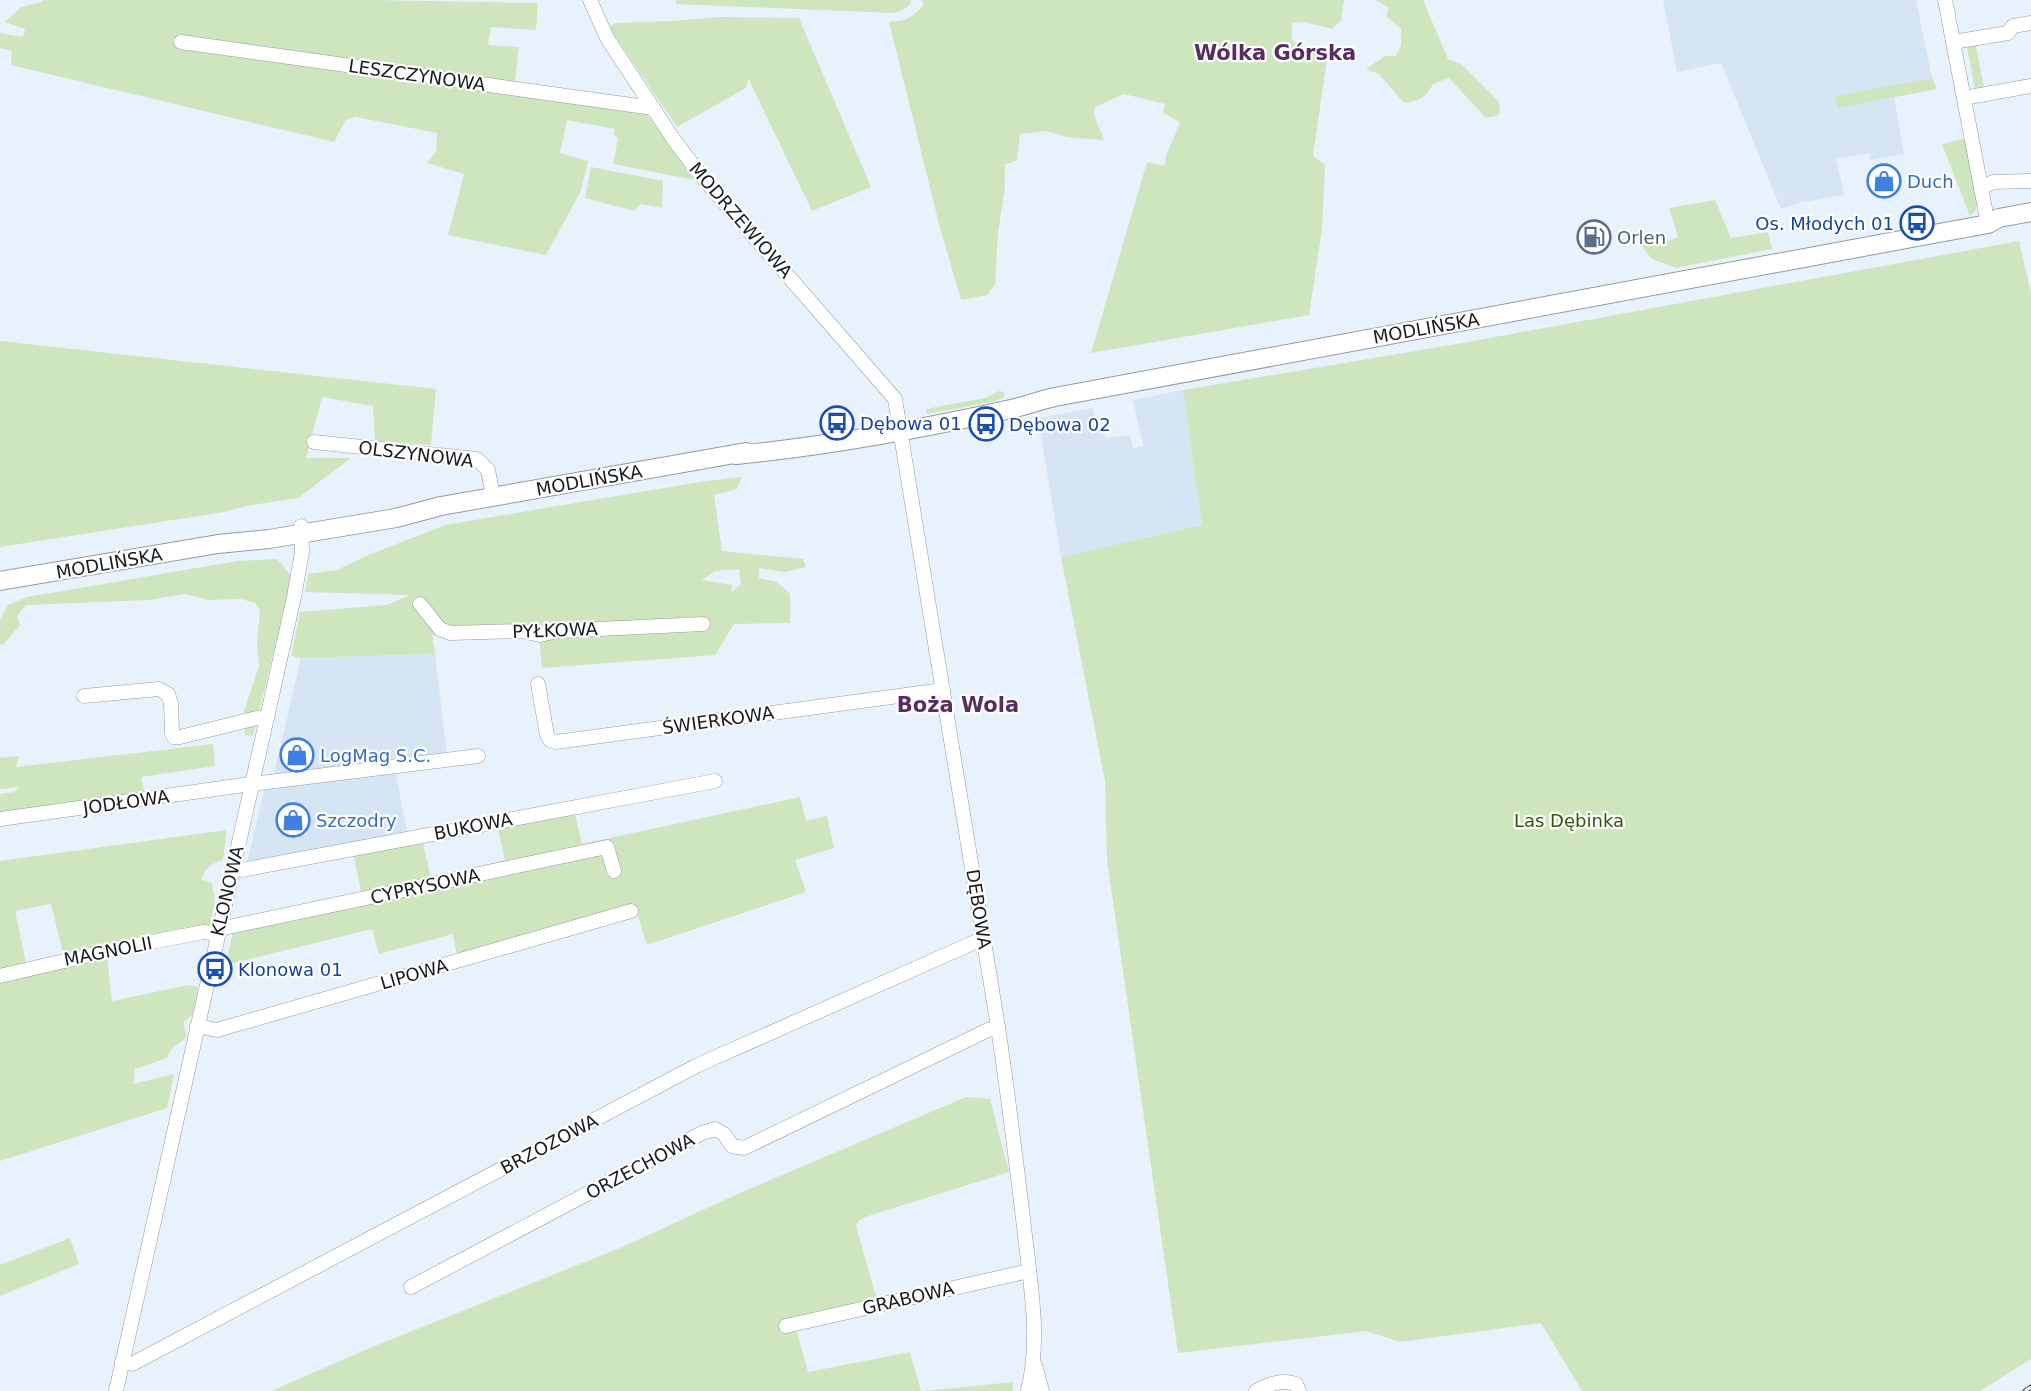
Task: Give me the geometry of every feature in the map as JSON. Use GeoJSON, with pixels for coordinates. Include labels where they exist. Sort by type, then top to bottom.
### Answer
{"type":"FeatureCollection","features":[{"type":"Feature","properties":{"kind":"main road"},"geometry":{"type":"LineString","coordinates":[[1988,224],[1999,218],[2031,212]]}},
{"type":"Feature","properties":{"kind":"main road"},"geometry":{"type":"LineString","coordinates":[[1988,224],[2001,225],[2031,220]]}},
{"type":"Feature","properties":{"kind":"main road","name":"MODLIŃSKA"},"geometry":{"type":"LineString","coordinates":[[0,581],[218,544],[269,540],[301,530],[394,509],[441,506],[736,455],[794,449],[901,425],[1014,408],[1050,398],[1988,224]]}},
{"type":"Feature","properties":{"kind":"street","name":"MODRZEWIOWA"},"geometry":{"type":"LineString","coordinates":[[590,0],[603,31],[674,140],[703,178],[895,399],[901,425]]}},
{"type":"Feature","properties":{"kind":"street"},"geometry":{"type":"LineString","coordinates":[[1945,0],[1988,224]]}},
{"type":"Feature","properties":{"kind":"street"},"geometry":{"type":"LineString","coordinates":[[1953,42],[2008,33],[2013,26],[2031,23]]}},
{"type":"Feature","properties":{"kind":"street","name":"LESZCZYNOWA"},"geometry":{"type":"LineString","coordinates":[[181,42],[653,108]]}},
{"type":"Feature","properties":{"kind":"street"},"geometry":{"type":"LineString","coordinates":[[1964,98],[2031,86]]}},
{"type":"Feature","properties":{"kind":"street"},"geometry":{"type":"LineString","coordinates":[[1981,188],[1992,182],[2031,181]]}},
{"type":"Feature","properties":{"kind":"street"},"geometry":{"type":"LineString","coordinates":[[1981,188],[2003,190],[2031,187]]}},
{"type":"Feature","properties":{"kind":"street","name":"DĘBOWA"},"geometry":{"type":"LineString","coordinates":[[901,425],[1012,1125],[1034,1323],[1032,1373],[1028,1391]]}},
{"type":"Feature","properties":{"kind":"street","name":"OLSZYNOWA"},"geometry":{"type":"LineString","coordinates":[[314,442],[477,459],[488,471],[493,496]]}},
{"type":"Feature","properties":{"kind":"street","name":"KLONOWA"},"geometry":{"type":"LineString","coordinates":[[116,1391],[301,561],[301,530]]}},
{"type":"Feature","properties":{"kind":"street","name":"PYŁKOWA"},"geometry":{"type":"LineString","coordinates":[[420,604],[440,629],[450,633],[522,631],[540,634],[557,631],[703,624]]}},
{"type":"Feature","properties":{"kind":"street","name":"ŚWIERKOWA"},"geometry":{"type":"LineString","coordinates":[[538,684],[547,735],[550,740],[556,742],[943,690]]}},
{"type":"Feature","properties":{"kind":"street"},"geometry":{"type":"LineString","coordinates":[[84,696],[159,689],[168,694],[171,703],[174,737],[257,718],[266,719]]}},
{"type":"Feature","properties":{"kind":"street","name":"JODŁOWA"},"geometry":{"type":"LineString","coordinates":[[0,819],[251,784],[478,756]]}},
{"type":"Feature","properties":{"kind":"street","name":"BUKOWA"},"geometry":{"type":"LineString","coordinates":[[232,868],[242,870],[715,781]]}},
{"type":"Feature","properties":{"kind":"street","name":"CYPRYSOWA"},"geometry":{"type":"LineString","coordinates":[[218,931],[607,847],[614,871]]}},
{"type":"Feature","properties":{"kind":"street","name":"LIPOWA"},"geometry":{"type":"LineString","coordinates":[[197,1026],[217,1030],[631,911]]}},
{"type":"Feature","properties":{"kind":"street","name":"MAGNOLII"},"geometry":{"type":"LineString","coordinates":[[0,976],[120,948],[218,931]]}},
{"type":"Feature","properties":{"kind":"street","name":"BRZOZOWA"},"geometry":{"type":"LineString","coordinates":[[122,1362],[132,1364],[698,1065],[984,938]]}},
{"type":"Feature","properties":{"kind":"street","name":"ORZECHOWA"},"geometry":{"type":"LineString","coordinates":[[411,1287],[702,1132],[715,1129],[724,1134],[732,1146],[744,1148],[998,1027]]}},
{"type":"Feature","properties":{"kind":"street","name":"GRABOWA"},"geometry":{"type":"LineString","coordinates":[[786,1326],[1029,1271]]}},
{"type":"Feature","properties":{"kind":"street"},"geometry":{"type":"LineString","coordinates":[[1033,1354],[1042,1391]]}},
{"type":"Feature","properties":{"kind":"street"},"geometry":{"type":"LineString","coordinates":[[1256,1391],[1274,1383],[1287,1381],[1296,1384],[1299,1391]]}},
{"type":"Feature","properties":{"kind":"shaded area"},"geometry":{"type":"Polygon","coordinates":[[[1663,0],[1916,0],[1932,78],[1836,97],[1838,108],[1894,97],[1904,154],[1870,160],[1869,153],[1836,159],[1844,195],[1798,203],[1781,209],[1721,63],[1677,72],[1663,0]]]}},
{"type":"Feature","properties":{"kind":"shaded area"},"geometry":{"type":"Polygon","coordinates":[[[1183,390],[1202,525],[1061,557],[1038,418],[1093,408],[1097,428],[1103,428],[1106,438],[1130,435],[1133,449],[1143,446],[1133,400],[1183,390]]]}},
{"type":"Feature","properties":{"kind":"shaded area"},"geometry":{"type":"Polygon","coordinates":[[[435,654],[447,756],[273,778],[301,658],[435,654]]]}},
{"type":"Feature","properties":{"kind":"shaded area"},"geometry":{"type":"Polygon","coordinates":[[[395,770],[408,836],[246,867],[265,787],[395,770]]]}},
{"type":"Feature","properties":{"kind":"green space"},"geometry":{"type":"Polygon","coordinates":[[[44,0],[373,0],[538,3],[536,30],[491,27],[488,45],[519,47],[514,87],[642,107],[694,180],[613,164],[618,138],[613,135],[615,129],[567,120],[560,153],[588,161],[581,191],[546,255],[448,235],[464,174],[427,163],[436,152],[437,133],[356,117],[346,120],[334,142],[11,65],[12,51],[0,48],[0,33],[23,37],[25,29],[5,22],[21,7],[44,0]]]}},
{"type":"Feature","properties":{"kind":"green space"},"geometry":{"type":"Polygon","coordinates":[[[677,0],[910,0],[911,3],[895,13],[675,4],[677,0]]]}},
{"type":"Feature","properties":{"kind":"green space"},"geometry":{"type":"Polygon","coordinates":[[[922,0],[1344,0],[1341,20],[1332,29],[1305,22],[1292,23],[1292,40],[1306,50],[1320,46],[1341,49],[1327,59],[1313,156],[1325,165],[1322,229],[1309,315],[1091,353],[1147,162],[1165,166],[1166,156],[1180,122],[1163,113],[1165,104],[1124,94],[1095,107],[1094,115],[1104,140],[1066,137],[1046,131],[1020,134],[1017,160],[1005,165],[1005,187],[998,233],[995,285],[987,295],[961,300],[939,224],[889,22],[904,20],[912,16],[923,5],[922,0]]]}},
{"type":"Feature","properties":{"kind":"green space"},"geometry":{"type":"Polygon","coordinates":[[[1375,0],[1423,0],[1448,59],[1461,64],[1499,102],[1500,113],[1497,116],[1486,118],[1449,78],[1433,84],[1422,98],[1404,103],[1379,74],[1366,69],[1385,56],[1396,56],[1401,45],[1401,29],[1386,16],[1389,8],[1375,0]]]}},
{"type":"Feature","properties":{"kind":"green space"},"geometry":{"type":"Polygon","coordinates":[[[719,17],[799,18],[871,187],[812,211],[748,78],[746,88],[677,127],[609,27],[615,23],[719,17]]]}},
{"type":"Feature","properties":{"kind":"green space"},"geometry":{"type":"Polygon","coordinates":[[[1975,41],[1985,93],[1976,94],[1966,42],[1975,41]]]}},
{"type":"Feature","properties":{"kind":"green space"},"geometry":{"type":"Polygon","coordinates":[[[1932,78],[1937,89],[1838,108],[1835,96],[1932,78]]]}},
{"type":"Feature","properties":{"kind":"green space"},"geometry":{"type":"Polygon","coordinates":[[[1965,140],[1979,201],[1970,216],[1942,144],[1965,140]]]}},
{"type":"Feature","properties":{"kind":"green space"},"geometry":{"type":"Polygon","coordinates":[[[591,167],[663,181],[662,208],[641,204],[634,211],[585,198],[591,167]]]}},
{"type":"Feature","properties":{"kind":"green space"},"geometry":{"type":"Polygon","coordinates":[[[1715,200],[1731,238],[1768,232],[1772,249],[1676,268],[1652,259],[1637,240],[1650,236],[1655,246],[1678,237],[1669,208],[1715,200]]]}},
{"type":"Feature","properties":{"kind":"green space","name":"Las Dębinka"},"geometry":{"type":"Polygon","coordinates":[[[2019,241],[2031,293],[2031,1359],[1980,1391],[1582,1391],[1541,1323],[1400,1342],[1366,1331],[1178,1353],[1107,860],[1105,781],[1061,557],[1202,525],[1183,390],[1457,344],[2019,241]]]}},
{"type":"Feature","properties":{"kind":"green space"},"geometry":{"type":"Polygon","coordinates":[[[0,341],[436,389],[431,445],[375,441],[373,406],[322,397],[306,458],[351,458],[298,498],[246,506],[224,512],[0,547],[0,341]]]}},
{"type":"Feature","properties":{"kind":"green space"},"geometry":{"type":"Polygon","coordinates":[[[999,391],[1004,392],[1004,397],[995,401],[927,414],[926,409],[985,398],[999,391]]]}},
{"type":"Feature","properties":{"kind":"green space"},"geometry":{"type":"Polygon","coordinates":[[[742,477],[737,489],[714,495],[722,551],[803,559],[806,567],[785,572],[759,568],[759,578],[777,582],[790,594],[790,623],[734,624],[715,655],[542,668],[538,627],[432,635],[435,654],[301,658],[291,656],[300,612],[387,605],[410,595],[305,592],[308,574],[337,570],[445,525],[742,477]],[[739,569],[716,571],[701,580],[732,585],[731,593],[741,584],[739,569]]]}},
{"type":"Feature","properties":{"kind":"green space"},"geometry":{"type":"Polygon","coordinates":[[[277,559],[292,577],[253,736],[245,735],[244,711],[259,666],[257,640],[260,611],[255,603],[241,599],[209,600],[185,594],[149,600],[26,605],[17,616],[20,625],[4,644],[0,645],[0,620],[8,605],[27,597],[237,561],[277,559]]]}},
{"type":"Feature","properties":{"kind":"green space"},"geometry":{"type":"Polygon","coordinates":[[[213,744],[215,766],[141,777],[145,795],[0,815],[0,794],[14,792],[20,787],[0,789],[0,758],[19,756],[16,767],[213,744]]]}},
{"type":"Feature","properties":{"kind":"green space"},"geometry":{"type":"Polygon","coordinates":[[[800,797],[806,821],[827,816],[834,848],[795,860],[806,892],[647,945],[635,906],[457,957],[453,934],[379,954],[372,929],[226,965],[235,920],[361,892],[353,852],[422,839],[431,878],[505,860],[497,825],[574,810],[582,844],[800,797]]]}},
{"type":"Feature","properties":{"kind":"green space"},"geometry":{"type":"Polygon","coordinates":[[[227,830],[223,859],[207,869],[201,879],[212,883],[215,900],[210,926],[63,953],[51,904],[15,911],[28,973],[107,957],[112,1001],[189,985],[198,987],[193,1014],[183,1023],[187,1037],[171,1049],[167,1058],[135,1069],[133,1084],[174,1074],[167,1108],[0,1161],[0,861],[227,830]]]}},
{"type":"Feature","properties":{"kind":"green space"},"geometry":{"type":"Polygon","coordinates":[[[966,1097],[990,1099],[1009,1172],[858,1221],[856,1226],[878,1304],[794,1321],[808,1372],[910,1352],[921,1391],[271,1391],[372,1347],[620,1248],[742,1192],[966,1097]]]}},
{"type":"Feature","properties":{"kind":"green space"},"geometry":{"type":"Polygon","coordinates":[[[70,1238],[79,1264],[0,1296],[0,1265],[70,1238]]]}},
{"type":"Feature","properties":{"kind":"green space"},"geometry":{"type":"Polygon","coordinates":[[[1013,1382],[1013,1391],[925,1391],[1013,1382]]]}},
{"type":"Feature","properties":{"kind":"railway"},"geometry":{"type":"LineString","coordinates":[[2025,1391],[2031,1387]]}},
{"type":"Feature","properties":{"kind":"place","name":"Duch"},"geometry":{"type":"Point","coordinates":[1884,181]}},
{"type":"Feature","properties":{"kind":"place","name":"Os. Młodych 01"},"geometry":{"type":"Point","coordinates":[1917,223]}},
{"type":"Feature","properties":{"kind":"place","name":"Orlen"},"geometry":{"type":"Point","coordinates":[1594,237]}},
{"type":"Feature","properties":{"kind":"place","name":"Dębowa 01"},"geometry":{"type":"Point","coordinates":[837,423]}},
{"type":"Feature","properties":{"kind":"place","name":"Dębowa 02"},"geometry":{"type":"Point","coordinates":[986,424]}},
{"type":"Feature","properties":{"kind":"place","name":"LogMag S.C."},"geometry":{"type":"Point","coordinates":[297,755]}},
{"type":"Feature","properties":{"kind":"place","name":"Szczodry"},"geometry":{"type":"Point","coordinates":[293,820]}},
{"type":"Feature","properties":{"kind":"place","name":"Klonowa 01"},"geometry":{"type":"Point","coordinates":[215,969]}},
{"type":"Feature","properties":{"kind":"district","name":"Wólka Górska"},"geometry":{"type":"Point","coordinates":[1275,53]}},
{"type":"Feature","properties":{"kind":"district","name":"Boża Wola"},"geometry":{"type":"Point","coordinates":[958,705]}}]}
